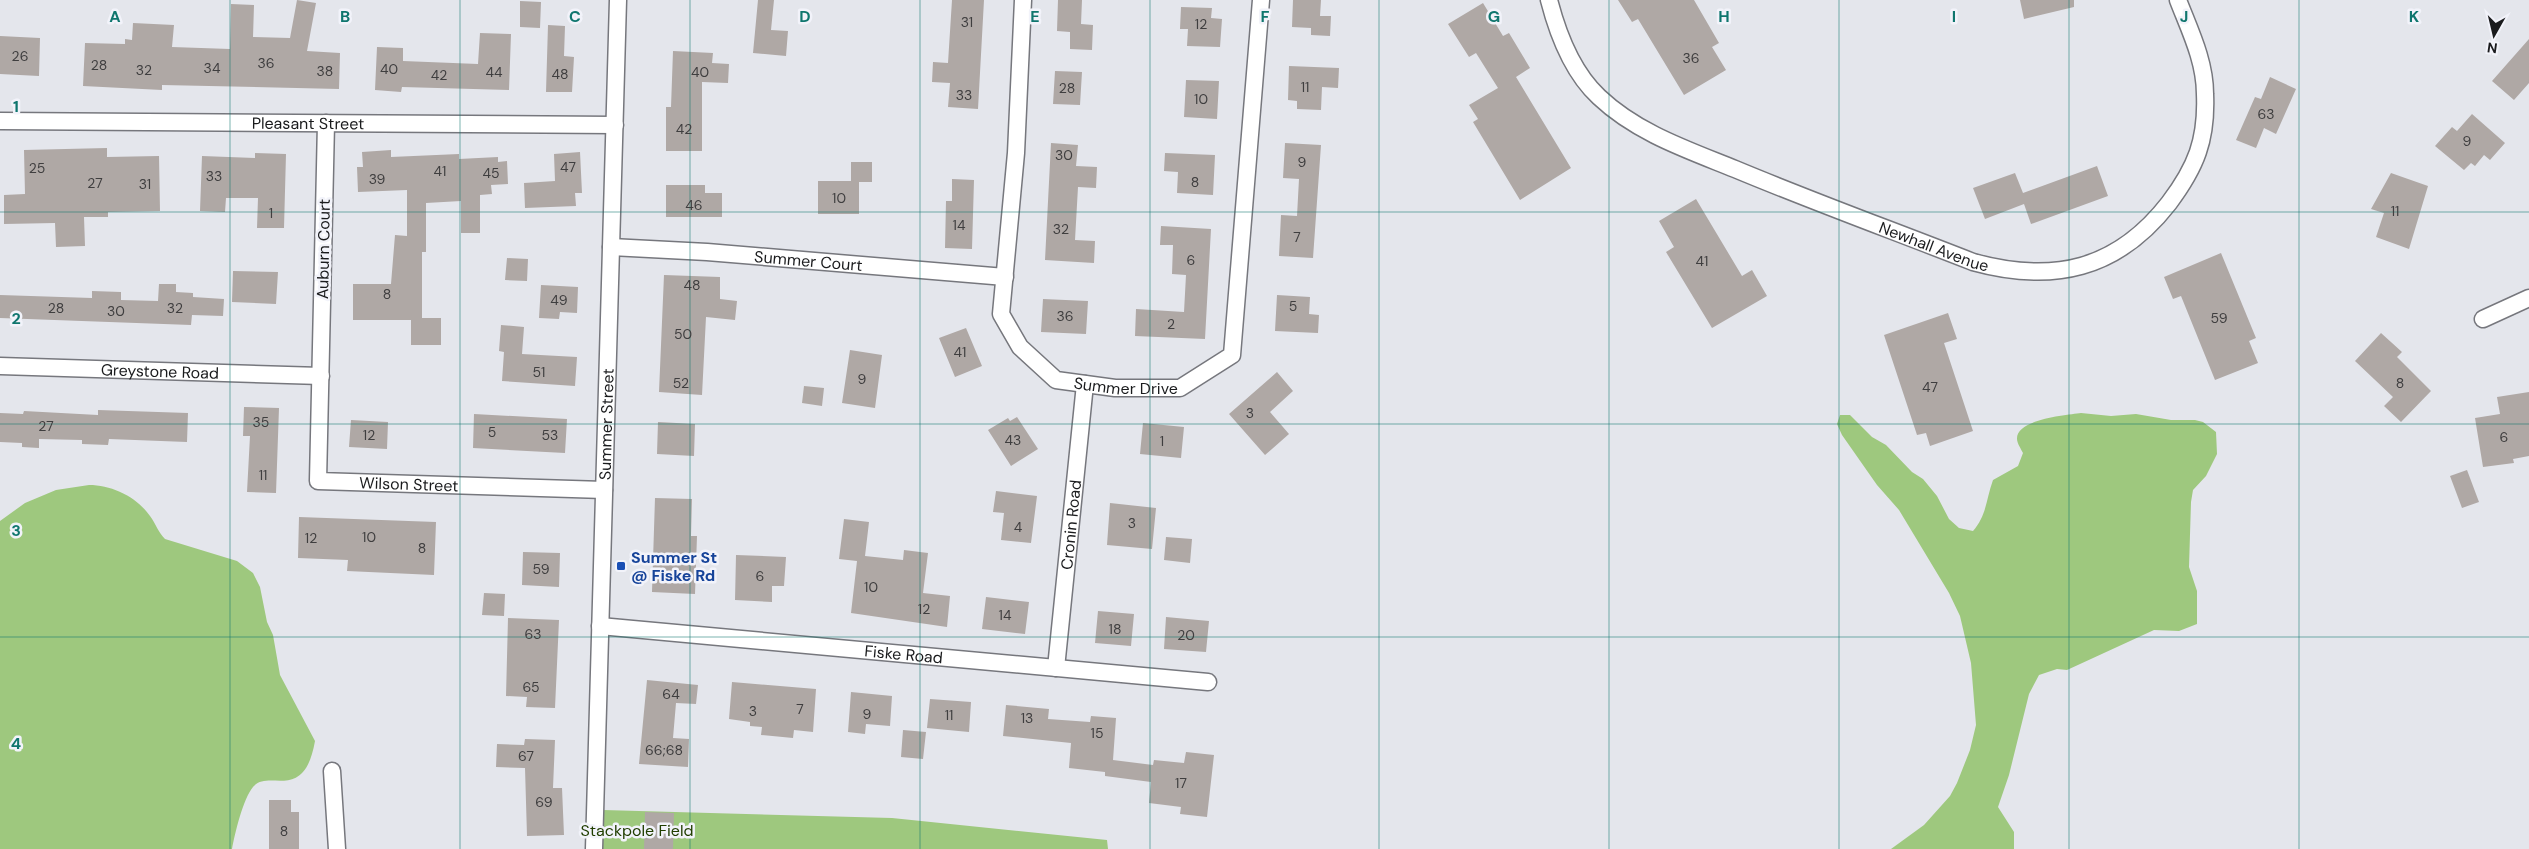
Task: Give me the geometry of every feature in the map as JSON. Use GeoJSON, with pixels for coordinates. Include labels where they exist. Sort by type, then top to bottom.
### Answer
{"type":"FeatureCollection","features":[{"type":"Feature","properties":{"kind":"street","name":"Summer Street"},"geometry":{"type":"LineString","coordinates":[[594,849],[618,0]]}},
{"type":"Feature","properties":{"kind":"street","name":"Summer Drive"},"geometry":{"type":"LineString","coordinates":[[1023,0],[1016,153],[1001,314],[1020,347],[1056,380],[1115,388],[1180,388],[1232,355],[1261,0]]}},
{"type":"Feature","properties":{"kind":"street","name":"Newhall Avenue"},"geometry":{"type":"LineString","coordinates":[[1549,0],[1564,46],[1580,74],[1597,96],[1618,114],[1643,129],[1671,144],[1973,262],[2003,270],[2030,272],[2083,265],[2107,257],[2126,246],[2144,231],[2162,211],[2194,165],[2203,132],[2206,92],[2195,41],[2178,0]]}},
{"type":"Feature","properties":{"kind":"street","name":"Pleasant Street"},"geometry":{"type":"LineString","coordinates":[[0,121],[615,125]]}},
{"type":"Feature","properties":{"kind":"street","name":"Auburn Court"},"geometry":{"type":"LineString","coordinates":[[321,376],[326,123]]}},
{"type":"Feature","properties":{"kind":"street","name":"Summer Court"},"geometry":{"type":"LineString","coordinates":[[611,247],[707,252],[1005,277]]}},
{"type":"Feature","properties":{"kind":"street"},"geometry":{"type":"LineString","coordinates":[[2483,320],[2529,298]]}},
{"type":"Feature","properties":{"kind":"street","name":"Greystone Road"},"geometry":{"type":"LineString","coordinates":[[0,366],[321,376]]}},
{"type":"Feature","properties":{"kind":"street","name":"Wilson Street"},"geometry":{"type":"LineString","coordinates":[[321,376],[318,481],[604,490]]}},
{"type":"Feature","properties":{"kind":"street","name":"Cronin Road"},"geometry":{"type":"LineString","coordinates":[[1056,668],[1085,384]]}},
{"type":"Feature","properties":{"kind":"street","name":"Fiske Road"},"geometry":{"type":"LineString","coordinates":[[600,626],[1208,682]]}},
{"type":"Feature","properties":{"kind":"street"},"geometry":{"type":"LineString","coordinates":[[332,772],[337,849]]}},
{"type":"Feature","properties":{"kind":"green space"},"geometry":{"type":"Polygon","coordinates":[[[2081,413],[2111,416],[2136,414],[2171,420],[2195,420],[2203,422],[2216,432],[2217,454],[2206,476],[2193,490],[2191,502],[2189,567],[2197,591],[2197,624],[2179,631],[2154,630],[2067,670],[2057,669],[2039,675],[2029,694],[2009,775],[1998,807],[2014,832],[2014,849],[1891,849],[1924,825],[1950,796],[1957,783],[1970,750],[1976,725],[1971,663],[1960,616],[1949,593],[1899,510],[1877,485],[1842,435],[1837,424],[1840,415],[1850,415],[1872,437],[1886,445],[1912,472],[1923,479],[1937,496],[1949,519],[1959,528],[1973,531],[1984,513],[1993,480],[2018,466],[2023,453],[2017,441],[2019,432],[2025,427],[2043,419],[2081,413]]]}},
{"type":"Feature","properties":{"kind":"green space"},"geometry":{"type":"Polygon","coordinates":[[[89,485],[106,487],[131,498],[145,509],[165,539],[237,561],[253,573],[260,587],[267,622],[273,635],[280,675],[315,741],[310,760],[303,772],[295,778],[286,781],[260,782],[249,792],[237,826],[232,849],[0,849],[0,521],[25,503],[56,490],[89,485]]]}},
{"type":"Feature","properties":{"kind":"green space","name":"Stackpole Field"},"geometry":{"type":"Polygon","coordinates":[[[603,810],[892,818],[1107,840],[1108,849],[601,849],[603,810]]]}},
{"type":"Feature","properties":{"kind":"building"},"geometry":{"type":"Polygon","coordinates":[[[297,0],[316,3],[307,51],[340,53],[339,89],[162,85],[162,90],[83,86],[85,43],[125,44],[125,39],[132,40],[133,23],[174,25],[172,47],[230,49],[231,4],[254,5],[253,37],[290,38],[297,0]]]}},
{"type":"Feature","properties":{"kind":"building"},"geometry":{"type":"Polygon","coordinates":[[[758,0],[774,0],[771,30],[788,31],[786,56],[753,53],[758,0]]]}},
{"type":"Feature","properties":{"kind":"building"},"geometry":{"type":"Polygon","coordinates":[[[952,0],[984,0],[978,109],[948,107],[950,83],[932,82],[933,62],[948,63],[952,0]]]}},
{"type":"Feature","properties":{"kind":"building"},"geometry":{"type":"Polygon","coordinates":[[[1058,0],[1082,0],[1081,24],[1093,25],[1092,50],[1070,49],[1070,32],[1057,31],[1058,0]]]}},
{"type":"Feature","properties":{"kind":"building"},"geometry":{"type":"Polygon","coordinates":[[[1293,0],[1321,0],[1320,16],[1331,16],[1330,36],[1311,35],[1311,28],[1292,27],[1293,0]]]}},
{"type":"Feature","properties":{"kind":"building"},"geometry":{"type":"Polygon","coordinates":[[[1618,0],[1694,0],[1719,43],[1712,47],[1726,70],[1684,95],[1638,19],[1632,22],[1618,0]]]}},
{"type":"Feature","properties":{"kind":"building"},"geometry":{"type":"Polygon","coordinates":[[[2020,0],[2074,0],[2074,7],[2024,19],[2020,0]]]}},
{"type":"Feature","properties":{"kind":"building"},"geometry":{"type":"Polygon","coordinates":[[[520,1],[541,2],[540,28],[520,27],[520,1]]]}},
{"type":"Feature","properties":{"kind":"building"},"geometry":{"type":"Polygon","coordinates":[[[1483,3],[1503,36],[1509,33],[1530,68],[1516,77],[1571,168],[1520,200],[1473,122],[1478,119],[1469,105],[1498,88],[1476,53],[1469,57],[1448,24],[1483,3]]]}},
{"type":"Feature","properties":{"kind":"building"},"geometry":{"type":"Polygon","coordinates":[[[1181,7],[1212,8],[1211,18],[1222,19],[1220,47],[1187,46],[1188,29],[1180,29],[1181,7]]]}},
{"type":"Feature","properties":{"kind":"building"},"geometry":{"type":"Polygon","coordinates":[[[548,25],[565,26],[564,56],[574,57],[572,92],[546,92],[548,25]]]}},
{"type":"Feature","properties":{"kind":"building"},"geometry":{"type":"Polygon","coordinates":[[[480,33],[511,34],[509,90],[402,87],[401,92],[375,90],[377,47],[403,48],[403,61],[478,64],[480,33]]]}},
{"type":"Feature","properties":{"kind":"building"},"geometry":{"type":"Polygon","coordinates":[[[0,36],[40,38],[39,76],[0,74],[0,36]]]}},
{"type":"Feature","properties":{"kind":"building"},"geometry":{"type":"Polygon","coordinates":[[[2529,39],[2529,83],[2514,100],[2492,81],[2529,39]]]}},
{"type":"Feature","properties":{"kind":"building"},"geometry":{"type":"Polygon","coordinates":[[[673,51],[713,53],[712,63],[729,64],[728,83],[702,82],[702,151],[666,151],[666,107],[671,107],[673,51]]]}},
{"type":"Feature","properties":{"kind":"building"},"geometry":{"type":"Polygon","coordinates":[[[1289,66],[1339,68],[1338,88],[1322,87],[1321,110],[1297,109],[1297,101],[1288,100],[1289,66]]]}},
{"type":"Feature","properties":{"kind":"building"},"geometry":{"type":"Polygon","coordinates":[[[1055,71],[1082,72],[1080,105],[1053,104],[1055,71]]]}},
{"type":"Feature","properties":{"kind":"building"},"geometry":{"type":"Polygon","coordinates":[[[2270,77],[2296,89],[2276,134],[2264,128],[2256,148],[2236,140],[2255,97],[2261,99],[2270,77]]]}},
{"type":"Feature","properties":{"kind":"building"},"geometry":{"type":"Polygon","coordinates":[[[1186,80],[1219,81],[1217,119],[1184,117],[1186,80]]]}},
{"type":"Feature","properties":{"kind":"building"},"geometry":{"type":"Polygon","coordinates":[[[2472,114],[2505,143],[2490,160],[2484,155],[2475,166],[2471,163],[2464,170],[2435,146],[2452,127],[2457,131],[2472,114]]]}},
{"type":"Feature","properties":{"kind":"building"},"geometry":{"type":"Polygon","coordinates":[[[1051,143],[1078,145],[1076,166],[1097,167],[1096,188],[1078,187],[1075,240],[1095,241],[1094,263],[1045,260],[1051,143]]]}},
{"type":"Feature","properties":{"kind":"building"},"geometry":{"type":"Polygon","coordinates":[[[1285,143],[1321,145],[1313,258],[1279,256],[1281,215],[1297,216],[1299,179],[1283,178],[1285,143]]]}},
{"type":"Feature","properties":{"kind":"building"},"geometry":{"type":"Polygon","coordinates":[[[107,148],[107,157],[159,156],[160,211],[108,212],[108,217],[84,217],[85,246],[56,247],[55,223],[4,224],[4,195],[25,194],[24,150],[107,148]]]}},
{"type":"Feature","properties":{"kind":"building"},"geometry":{"type":"Polygon","coordinates":[[[391,150],[391,157],[459,154],[459,159],[498,157],[498,162],[507,161],[508,184],[491,185],[492,194],[480,195],[480,233],[461,233],[461,201],[426,203],[426,252],[422,252],[422,318],[441,318],[441,345],[411,345],[411,320],[353,320],[353,284],[391,284],[395,235],[407,236],[407,190],[358,192],[357,167],[363,167],[362,152],[391,150]]]}},
{"type":"Feature","properties":{"kind":"building"},"geometry":{"type":"Polygon","coordinates":[[[580,152],[582,193],[575,193],[576,206],[525,208],[524,183],[555,181],[554,154],[580,152]]]}},
{"type":"Feature","properties":{"kind":"building"},"geometry":{"type":"Polygon","coordinates":[[[255,153],[286,154],[284,228],[257,228],[258,198],[226,198],[225,212],[200,211],[202,156],[255,158],[255,153]]]}},
{"type":"Feature","properties":{"kind":"building"},"geometry":{"type":"Polygon","coordinates":[[[1165,153],[1215,155],[1213,195],[1177,193],[1178,172],[1164,171],[1165,153]]]}},
{"type":"Feature","properties":{"kind":"building"},"geometry":{"type":"Polygon","coordinates":[[[851,162],[872,162],[872,182],[859,182],[859,214],[818,214],[818,181],[851,181],[851,162]]]}},
{"type":"Feature","properties":{"kind":"building"},"geometry":{"type":"Polygon","coordinates":[[[2097,166],[2108,196],[2031,224],[2024,204],[1985,219],[1973,188],[2015,173],[2023,193],[2097,166]]]}},
{"type":"Feature","properties":{"kind":"building"},"geometry":{"type":"Polygon","coordinates":[[[2391,173],[2428,186],[2409,249],[2376,237],[2384,213],[2371,209],[2391,173]]]}},
{"type":"Feature","properties":{"kind":"building"},"geometry":{"type":"Polygon","coordinates":[[[952,179],[974,180],[972,249],[945,248],[946,201],[952,201],[952,179]]]}},
{"type":"Feature","properties":{"kind":"building"},"geometry":{"type":"Polygon","coordinates":[[[666,185],[705,185],[705,193],[722,193],[722,217],[666,217],[666,185]]]}},
{"type":"Feature","properties":{"kind":"building"},"geometry":{"type":"Polygon","coordinates":[[[1696,199],[1742,276],[1752,270],[1767,296],[1712,328],[1666,252],[1674,247],[1659,221],[1696,199]]]}},
{"type":"Feature","properties":{"kind":"building"},"geometry":{"type":"Polygon","coordinates":[[[1161,226],[1211,229],[1205,339],[1135,336],[1136,309],[1184,312],[1186,275],[1172,274],[1173,245],[1160,245],[1161,226]]]}},
{"type":"Feature","properties":{"kind":"building"},"geometry":{"type":"Polygon","coordinates":[[[2221,253],[2256,338],[2249,341],[2258,363],[2215,380],[2181,296],[2173,299],[2164,277],[2221,253]]]}},
{"type":"Feature","properties":{"kind":"building"},"geometry":{"type":"Polygon","coordinates":[[[507,258],[528,259],[527,281],[505,280],[507,258]]]}},
{"type":"Feature","properties":{"kind":"building"},"geometry":{"type":"Polygon","coordinates":[[[233,271],[278,272],[276,304],[232,302],[233,271]]]}},
{"type":"Feature","properties":{"kind":"building"},"geometry":{"type":"Polygon","coordinates":[[[664,275],[720,277],[720,299],[737,301],[735,320],[706,317],[702,395],[659,392],[664,275]]]}},
{"type":"Feature","properties":{"kind":"building"},"geometry":{"type":"Polygon","coordinates":[[[159,284],[176,284],[176,292],[193,293],[193,297],[224,299],[223,316],[192,315],[191,325],[0,318],[0,295],[92,298],[92,291],[121,292],[121,300],[158,301],[159,284]]]}},
{"type":"Feature","properties":{"kind":"building"},"geometry":{"type":"Polygon","coordinates":[[[541,285],[578,287],[577,313],[560,312],[559,319],[539,318],[541,285]]]}},
{"type":"Feature","properties":{"kind":"building"},"geometry":{"type":"Polygon","coordinates":[[[1277,295],[1310,297],[1309,314],[1319,315],[1318,333],[1275,331],[1277,295]]]}},
{"type":"Feature","properties":{"kind":"building"},"geometry":{"type":"Polygon","coordinates":[[[1043,299],[1088,301],[1086,334],[1041,332],[1043,299]]]}},
{"type":"Feature","properties":{"kind":"building"},"geometry":{"type":"Polygon","coordinates":[[[1948,313],[1957,339],[1944,343],[1973,431],[1930,446],[1926,433],[1917,435],[1884,335],[1948,313]]]}},
{"type":"Feature","properties":{"kind":"building"},"geometry":{"type":"Polygon","coordinates":[[[501,325],[524,327],[522,354],[577,357],[575,386],[502,381],[504,352],[499,351],[501,325]]]}},
{"type":"Feature","properties":{"kind":"building"},"geometry":{"type":"Polygon","coordinates":[[[966,328],[982,366],[955,377],[939,338],[966,328]]]}},
{"type":"Feature","properties":{"kind":"building"},"geometry":{"type":"Polygon","coordinates":[[[2381,333],[2402,352],[2397,357],[2431,391],[2401,422],[2384,406],[2393,397],[2355,361],[2381,333]]]}},
{"type":"Feature","properties":{"kind":"building"},"geometry":{"type":"Polygon","coordinates":[[[850,350],[882,355],[875,408],[842,403],[850,350]]]}},
{"type":"Feature","properties":{"kind":"building"},"geometry":{"type":"Polygon","coordinates":[[[1277,372],[1293,391],[1270,412],[1289,434],[1265,455],[1229,414],[1277,372]]]}},
{"type":"Feature","properties":{"kind":"building"},"geometry":{"type":"Polygon","coordinates":[[[804,386],[824,388],[822,406],[802,403],[804,386]]]}},
{"type":"Feature","properties":{"kind":"building"},"geometry":{"type":"Polygon","coordinates":[[[2529,392],[2529,456],[2513,459],[2514,463],[2483,467],[2475,418],[2500,414],[2497,397],[2529,392]]]}},
{"type":"Feature","properties":{"kind":"building"},"geometry":{"type":"Polygon","coordinates":[[[244,407],[279,408],[276,493],[247,492],[250,436],[243,436],[244,407]]]}},
{"type":"Feature","properties":{"kind":"building"},"geometry":{"type":"Polygon","coordinates":[[[98,410],[188,413],[187,442],[109,439],[108,445],[82,444],[82,440],[39,439],[39,448],[22,447],[22,443],[0,442],[0,413],[23,414],[24,411],[98,415],[98,410]]]}},
{"type":"Feature","properties":{"kind":"building"},"geometry":{"type":"Polygon","coordinates":[[[474,414],[567,419],[565,453],[473,448],[474,414]]]}},
{"type":"Feature","properties":{"kind":"building"},"geometry":{"type":"Polygon","coordinates":[[[1017,417],[1038,449],[1011,466],[988,430],[1008,418],[1010,421],[1017,417]]]}},
{"type":"Feature","properties":{"kind":"building"},"geometry":{"type":"Polygon","coordinates":[[[351,420],[388,422],[387,449],[349,447],[351,420]]]}},
{"type":"Feature","properties":{"kind":"building"},"geometry":{"type":"Polygon","coordinates":[[[658,422],[695,424],[694,456],[657,454],[658,422]]]}},
{"type":"Feature","properties":{"kind":"building"},"geometry":{"type":"Polygon","coordinates":[[[1143,423],[1184,427],[1181,458],[1140,454],[1143,423]]]}},
{"type":"Feature","properties":{"kind":"building"},"geometry":{"type":"Polygon","coordinates":[[[2467,470],[2479,502],[2462,508],[2450,476],[2467,470]]]}},
{"type":"Feature","properties":{"kind":"building"},"geometry":{"type":"Polygon","coordinates":[[[996,491],[1037,496],[1031,543],[1001,540],[1004,513],[993,512],[996,491]]]}},
{"type":"Feature","properties":{"kind":"building"},"geometry":{"type":"Polygon","coordinates":[[[655,498],[692,499],[691,536],[697,536],[695,594],[652,592],[655,498]]]}},
{"type":"Feature","properties":{"kind":"building"},"geometry":{"type":"Polygon","coordinates":[[[1110,503],[1156,508],[1152,549],[1107,545],[1110,503]]]}},
{"type":"Feature","properties":{"kind":"building"},"geometry":{"type":"Polygon","coordinates":[[[299,517],[436,522],[434,575],[347,571],[348,560],[298,558],[299,517]]]}},
{"type":"Feature","properties":{"kind":"building"},"geometry":{"type":"Polygon","coordinates":[[[844,519],[869,522],[865,556],[903,560],[904,550],[928,553],[923,593],[950,596],[947,627],[851,613],[857,561],[839,559],[844,519]]]}},
{"type":"Feature","properties":{"kind":"building"},"geometry":{"type":"Polygon","coordinates":[[[1166,537],[1192,539],[1190,563],[1164,560],[1166,537]]]}},
{"type":"Feature","properties":{"kind":"building"},"geometry":{"type":"Polygon","coordinates":[[[523,552],[560,553],[559,587],[522,585],[523,552]]]}},
{"type":"Feature","properties":{"kind":"building"},"geometry":{"type":"Polygon","coordinates":[[[736,555],[786,557],[784,586],[772,586],[772,602],[735,600],[736,555]]]}},
{"type":"Feature","properties":{"kind":"building"},"geometry":{"type":"Polygon","coordinates":[[[484,593],[505,594],[504,616],[482,615],[484,593]]]}},
{"type":"Feature","properties":{"kind":"building"},"geometry":{"type":"Polygon","coordinates":[[[986,597],[1029,602],[1025,634],[982,629],[986,597]]]}},
{"type":"Feature","properties":{"kind":"building"},"geometry":{"type":"Polygon","coordinates":[[[1098,611],[1134,614],[1131,646],[1095,643],[1098,611]]]}},
{"type":"Feature","properties":{"kind":"building"},"geometry":{"type":"Polygon","coordinates":[[[1166,617],[1209,621],[1206,652],[1164,649],[1166,617]]]}},
{"type":"Feature","properties":{"kind":"building"},"geometry":{"type":"Polygon","coordinates":[[[508,618],[559,620],[555,708],[526,707],[527,697],[506,696],[508,618]]]}},
{"type":"Feature","properties":{"kind":"building"},"geometry":{"type":"Polygon","coordinates":[[[647,680],[698,685],[696,704],[676,703],[673,738],[689,739],[688,767],[639,764],[647,680]]]}},
{"type":"Feature","properties":{"kind":"building"},"geometry":{"type":"Polygon","coordinates":[[[732,682],[816,689],[813,732],[794,730],[793,738],[761,735],[762,727],[750,726],[750,722],[729,719],[732,682]]]}},
{"type":"Feature","properties":{"kind":"building"},"geometry":{"type":"Polygon","coordinates":[[[851,692],[892,696],[890,726],[866,724],[865,734],[848,732],[851,692]]]}},
{"type":"Feature","properties":{"kind":"building"},"geometry":{"type":"Polygon","coordinates":[[[930,699],[971,702],[969,732],[927,728],[930,699]]]}},
{"type":"Feature","properties":{"kind":"building"},"geometry":{"type":"Polygon","coordinates":[[[1006,705],[1049,709],[1048,719],[1090,722],[1091,716],[1116,718],[1113,760],[1153,765],[1154,760],[1184,763],[1186,752],[1214,755],[1207,817],[1180,814],[1181,807],[1149,803],[1151,782],[1105,776],[1105,772],[1069,768],[1071,743],[1003,736],[1006,705]]]}},
{"type":"Feature","properties":{"kind":"building"},"geometry":{"type":"Polygon","coordinates":[[[903,730],[926,732],[923,759],[901,757],[903,730]]]}},
{"type":"Feature","properties":{"kind":"building"},"geometry":{"type":"Polygon","coordinates":[[[525,739],[555,740],[553,788],[562,788],[564,835],[527,836],[525,768],[496,767],[497,744],[524,745],[525,739]]]}},
{"type":"Feature","properties":{"kind":"building"},"geometry":{"type":"Polygon","coordinates":[[[269,800],[291,800],[291,812],[299,812],[299,849],[269,849],[269,800]]]}},
{"type":"Feature","properties":{"kind":"building"},"geometry":{"type":"Polygon","coordinates":[[[645,812],[674,813],[673,849],[644,849],[645,812]]]}},
{"type":"Feature","properties":{"kind":"place","name":"Summer St @ Fiske Rd"},"geometry":{"type":"Point","coordinates":[621,566]}}]}
